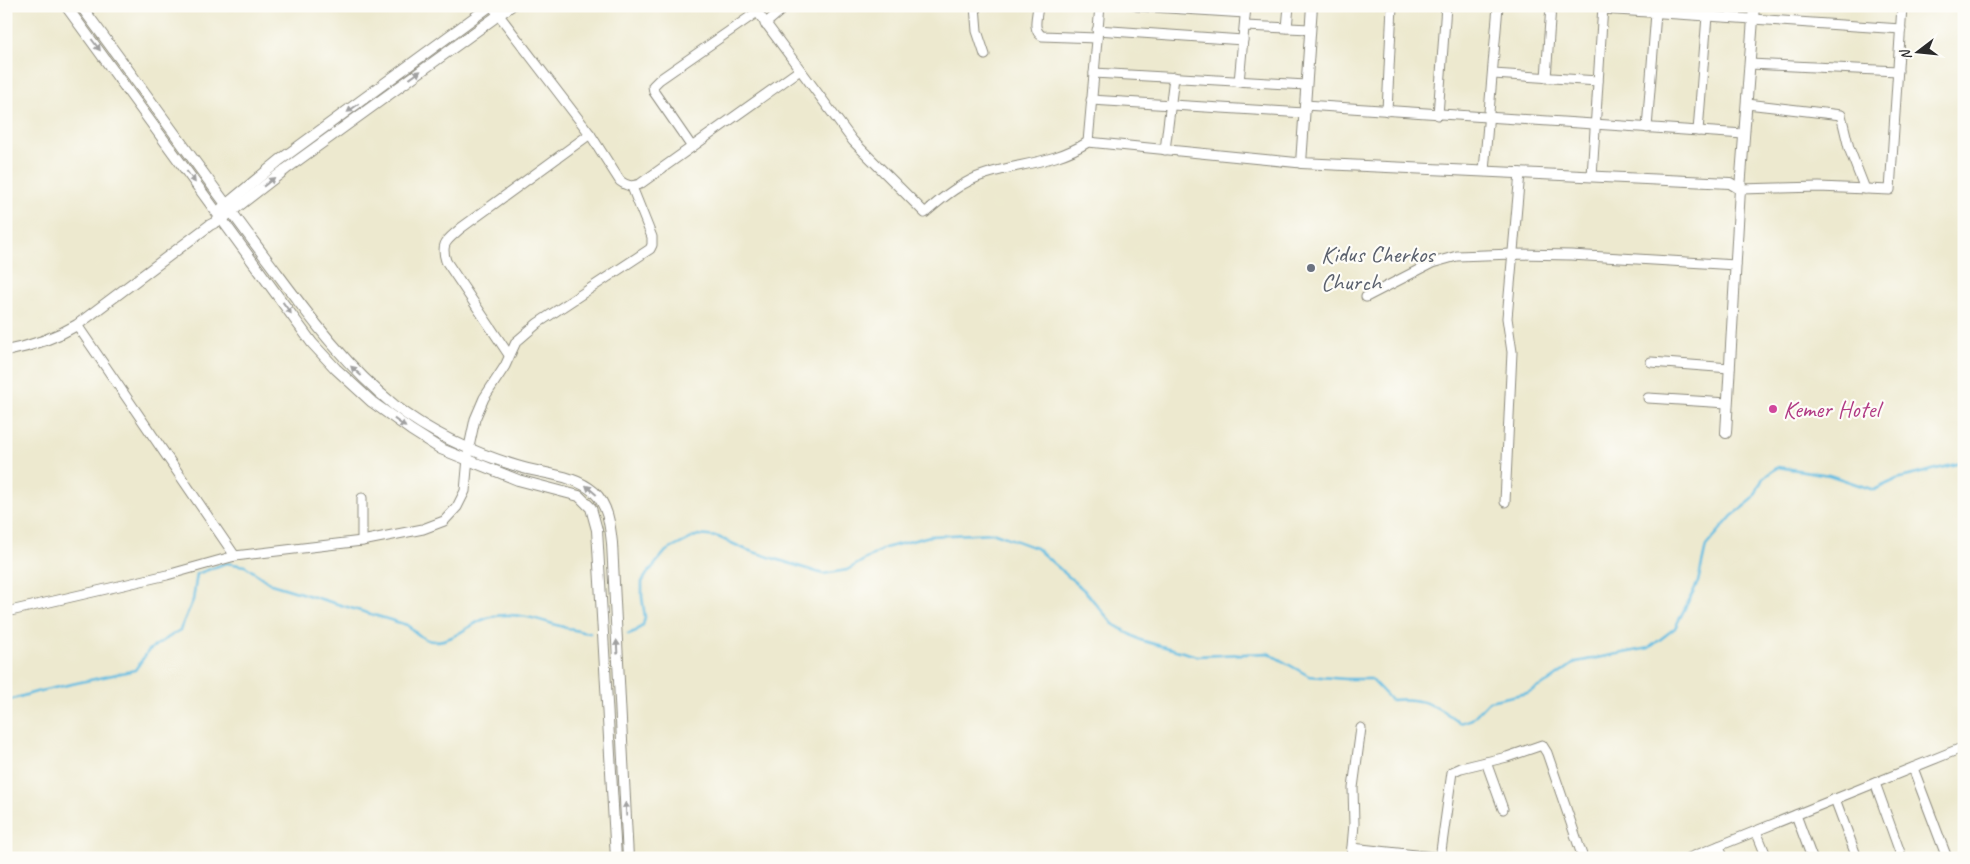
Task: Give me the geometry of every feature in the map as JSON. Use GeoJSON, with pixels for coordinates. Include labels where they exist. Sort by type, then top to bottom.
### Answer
{"type":"FeatureCollection","features":[{"type":"Feature","properties":{"kind":"street"},"geometry":{"type":"LineString","coordinates":[[66,6],[224,212],[350,366],[394,405],[424,425],[469,447],[516,466],[573,480],[585,485],[595,493],[603,504],[612,543],[628,858]]}},
{"type":"Feature","properties":{"kind":"street"},"geometry":{"type":"LineString","coordinates":[[81,6],[312,343],[336,368],[372,402],[441,449],[518,480],[579,496],[586,502],[594,515],[597,530],[616,858]]}},
{"type":"Feature","properties":{"kind":"street"},"geometry":{"type":"LineString","coordinates":[[283,165],[331,138],[491,6],[590,134],[620,180],[632,187],[640,184],[800,70]]}},
{"type":"Feature","properties":{"kind":"street"},"geometry":{"type":"LineString","coordinates":[[6,351],[59,336],[77,325],[210,225],[325,128],[511,6]]}},
{"type":"Feature","properties":{"kind":"street"},"geometry":{"type":"LineString","coordinates":[[765,24],[786,6]]}},
{"type":"Feature","properties":{"kind":"street"},"geometry":{"type":"LineString","coordinates":[[975,6],[977,31],[985,56]]}},
{"type":"Feature","properties":{"kind":"street"},"geometry":{"type":"LineString","coordinates":[[1038,6],[1036,28],[1042,36],[1097,34],[1243,40]]}},
{"type":"Feature","properties":{"kind":"street"},"geometry":{"type":"LineString","coordinates":[[1088,142],[1100,6]]}},
{"type":"Feature","properties":{"kind":"street"},"geometry":{"type":"LineString","coordinates":[[1137,6],[1246,9],[1240,82]]}},
{"type":"Feature","properties":{"kind":"street"},"geometry":{"type":"LineString","coordinates":[[1288,28],[1289,6]]}},
{"type":"Feature","properties":{"kind":"street"},"geometry":{"type":"LineString","coordinates":[[1300,163],[1312,6]]}},
{"type":"Feature","properties":{"kind":"street"},"geometry":{"type":"LineString","coordinates":[[1387,111],[1392,6]]}},
{"type":"Feature","properties":{"kind":"street"},"geometry":{"type":"LineString","coordinates":[[1438,115],[1446,6]]}},
{"type":"Feature","properties":{"kind":"street"},"geometry":{"type":"LineString","coordinates":[[1484,171],[1498,6]]}},
{"type":"Feature","properties":{"kind":"street"},"geometry":{"type":"LineString","coordinates":[[1546,78],[1551,6]]}},
{"type":"Feature","properties":{"kind":"street"},"geometry":{"type":"LineString","coordinates":[[1726,433],[1740,189],[1754,6]]}},
{"type":"Feature","properties":{"kind":"street"},"geometry":{"type":"LineString","coordinates":[[692,147],[654,92],[653,86],[755,9],[853,141],[925,213],[947,194],[986,174],[1039,162],[1077,149],[1088,142],[1300,163],[1730,183],[1740,189],[1819,187],[1890,190],[1902,6]]}},
{"type":"Feature","properties":{"kind":"street"},"geometry":{"type":"LineString","coordinates":[[1592,176],[1602,8],[1901,29]]}},
{"type":"Feature","properties":{"kind":"street"},"geometry":{"type":"LineString","coordinates":[[1647,128],[1656,13]]}},
{"type":"Feature","properties":{"kind":"street"},"geometry":{"type":"LineString","coordinates":[[1698,131],[1707,16]]}},
{"type":"Feature","properties":{"kind":"street"},"geometry":{"type":"LineString","coordinates":[[1244,26],[1310,29]]}},
{"type":"Feature","properties":{"kind":"street"},"geometry":{"type":"LineString","coordinates":[[1750,64],[1898,71]]}},
{"type":"Feature","properties":{"kind":"street"},"geometry":{"type":"LineString","coordinates":[[1094,73],[1306,85]]}},
{"type":"Feature","properties":{"kind":"street"},"geometry":{"type":"LineString","coordinates":[[1493,74],[1598,80]]}},
{"type":"Feature","properties":{"kind":"street"},"geometry":{"type":"LineString","coordinates":[[1165,150],[1174,77]]}},
{"type":"Feature","properties":{"kind":"street"},"geometry":{"type":"LineString","coordinates":[[1092,100],[1170,105],[1387,111],[1744,134]]}},
{"type":"Feature","properties":{"kind":"street"},"geometry":{"type":"LineString","coordinates":[[1747,104],[1841,116],[1849,148],[1865,189]]}},
{"type":"Feature","properties":{"kind":"street"},"geometry":{"type":"LineString","coordinates":[[325,128],[331,138]]}},
{"type":"Feature","properties":{"kind":"street"},"geometry":{"type":"LineString","coordinates":[[509,355],[446,261],[443,250],[445,243],[461,228],[590,134]]}},
{"type":"Feature","properties":{"kind":"street"},"geometry":{"type":"LineString","coordinates":[[1505,502],[1512,352],[1507,318],[1520,173]]}},
{"type":"Feature","properties":{"kind":"street"},"geometry":{"type":"LineString","coordinates":[[6,612],[167,576],[235,556],[362,541],[423,529],[444,521],[457,507],[465,491],[469,447],[475,419],[484,398],[505,366],[516,342],[538,323],[652,246],[652,237],[632,187]]}},
{"type":"Feature","properties":{"kind":"street"},"geometry":{"type":"LineString","coordinates":[[1366,297],[1432,263],[1457,256],[1513,254],[1610,257],[1736,265]]}},
{"type":"Feature","properties":{"kind":"street"},"geometry":{"type":"LineString","coordinates":[[77,325],[235,556]]}},
{"type":"Feature","properties":{"kind":"street"},"geometry":{"type":"LineString","coordinates":[[1651,362],[1730,368]]}},
{"type":"Feature","properties":{"kind":"street"},"geometry":{"type":"LineString","coordinates":[[1648,398],[1728,403]]}},
{"type":"Feature","properties":{"kind":"street"},"geometry":{"type":"LineString","coordinates":[[362,498],[362,541]]}},
{"type":"Feature","properties":{"kind":"street"},"geometry":{"type":"LineString","coordinates":[[1351,858],[1354,824],[1353,788],[1361,728]]}},
{"type":"Feature","properties":{"kind":"street"},"geometry":{"type":"LineString","coordinates":[[1352,848],[1441,858],[1452,772],[1537,746],[1544,746],[1583,858]]}},
{"type":"Feature","properties":{"kind":"street"},"geometry":{"type":"LineString","coordinates":[[1689,858],[1913,768],[1963,750]]}},
{"type":"Feature","properties":{"kind":"street"},"geometry":{"type":"LineString","coordinates":[[1486,762],[1503,809]]}},
{"type":"Feature","properties":{"kind":"street"},"geometry":{"type":"LineString","coordinates":[[1913,768],[1947,858]]}},
{"type":"Feature","properties":{"kind":"street"},"geometry":{"type":"LineString","coordinates":[[1875,783],[1902,858]]}},
{"type":"Feature","properties":{"kind":"street"},"geometry":{"type":"LineString","coordinates":[[1835,799],[1857,858]]}},
{"type":"Feature","properties":{"kind":"street"},"geometry":{"type":"LineString","coordinates":[[1796,815],[1812,858]]}},
{"type":"Feature","properties":{"kind":"street"},"geometry":{"type":"LineString","coordinates":[[1756,831],[1767,858]]}},
{"type":"Feature","properties":{"kind":"street"},"geometry":{"type":"LineString","coordinates":[[615,841],[627,839]]}},
{"type":"Feature","properties":{"kind":"street"},"geometry":{"type":"LineString","coordinates":[[1719,846],[1723,858]]}},
{"type":"Feature","properties":{"kind":"waterway"},"geometry":{"type":"LineString","coordinates":[[628,634],[636,631],[643,625],[645,617],[642,582],[647,574],[666,551],[698,535],[718,537],[747,550],[823,574],[847,570],[885,548],[930,536],[995,533],[1036,548],[1085,591],[1113,624],[1140,640],[1197,656],[1268,653],[1309,676],[1371,679],[1391,700],[1420,701],[1436,707],[1460,723],[1472,719],[1489,701],[1527,693],[1548,682],[1576,662],[1649,648],[1675,628],[1698,582],[1706,546],[1732,516],[1753,499],[1763,478],[1778,467],[1829,475],[1874,490],[1897,479],[1964,462]]}},
{"type":"Feature","properties":{"kind":"waterway"},"geometry":{"type":"LineString","coordinates":[[6,701],[36,692],[135,670],[149,650],[180,630],[193,600],[197,574],[226,563],[245,566],[271,584],[407,625],[430,641],[446,639],[459,634],[482,620],[505,615],[529,617],[590,633]]}},
{"type":"Feature","properties":{"kind":"place","name":"Kidus Cherkos Church"},"geometry":{"type":"Point","coordinates":[1311,268]}},
{"type":"Feature","properties":{"kind":"place","name":"Kemer Hotel"},"geometry":{"type":"Point","coordinates":[1773,409]}}]}
